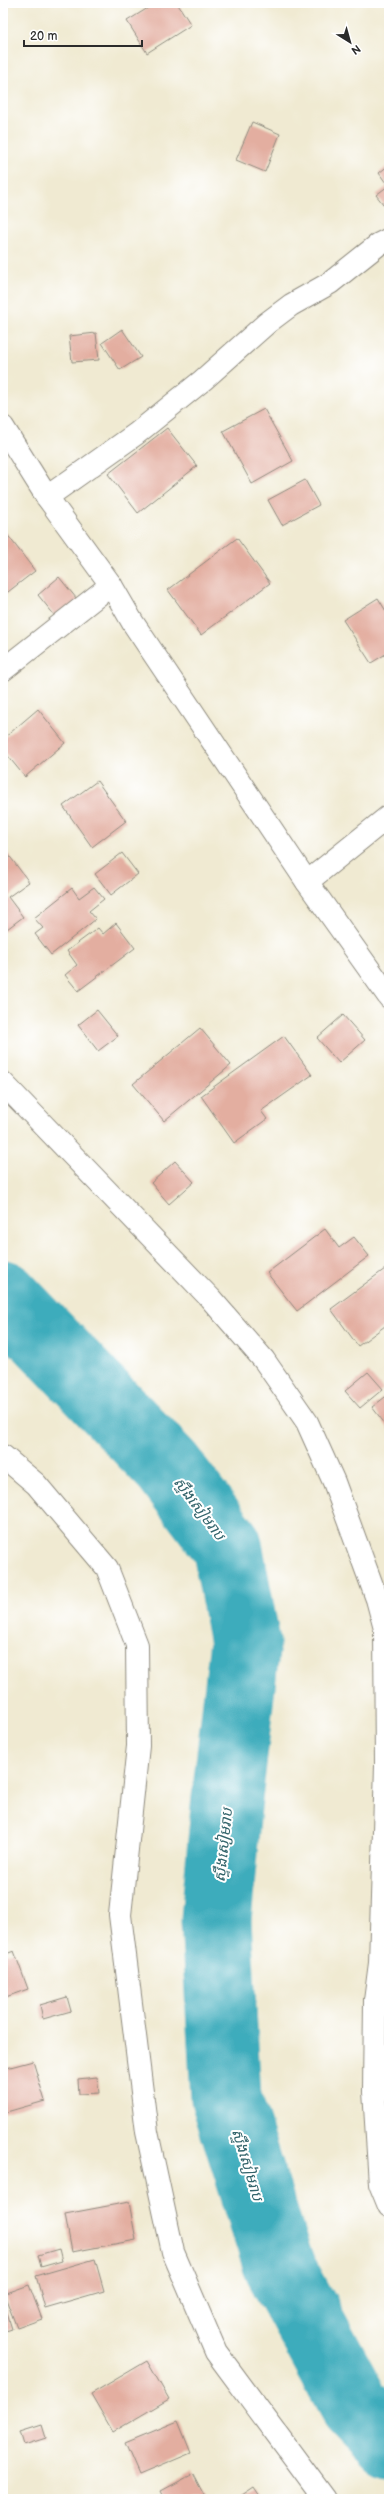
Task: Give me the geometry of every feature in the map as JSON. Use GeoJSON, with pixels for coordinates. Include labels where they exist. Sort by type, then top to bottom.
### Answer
{"type":"FeatureCollection","features":[{"type":"Feature","properties":{"kind":"street"},"geometry":{"type":"LineString","coordinates":[[47,497],[136,434],[191,390],[267,323],[291,306],[330,283],[379,244],[389,239]]}},
{"type":"Feature","properties":{"kind":"street"},"geometry":{"type":"LineString","coordinates":[[3,427],[47,497],[111,586],[133,623],[307,882],[389,997]]}},
{"type":"Feature","properties":{"kind":"street"},"geometry":{"type":"LineString","coordinates":[[3,670],[111,586]]}},
{"type":"Feature","properties":{"kind":"street"},"geometry":{"type":"LineString","coordinates":[[307,882],[389,816]]}},
{"type":"Feature","properties":{"kind":"street"},"geometry":{"type":"LineString","coordinates":[[3,1083],[210,1298],[264,1360],[307,1422],[332,1475],[387,1628],[386,1842],[380,1963],[382,1999],[380,2184],[389,2206]]}},
{"type":"Feature","properties":{"kind":"street"},"geometry":{"type":"LineString","coordinates":[[3,1456],[36,1484],[107,1568],[137,1645],[138,1746],[120,1915],[148,2140],[173,2252],[216,2352],[325,2499]]}},
{"type":"Feature","properties":{"kind":"building"},"geometry":{"type":"Polygon","coordinates":[[[156,3],[177,3],[191,25],[147,53],[127,21],[156,3]]]}},
{"type":"Feature","properties":{"kind":"building"},"geometry":{"type":"Polygon","coordinates":[[[252,122],[280,134],[265,172],[236,160],[252,122]]]}},
{"type":"Feature","properties":{"kind":"building"},"geometry":{"type":"Polygon","coordinates":[[[389,165],[389,207],[387,209],[376,195],[388,186],[379,173],[389,165]]]}},
{"type":"Feature","properties":{"kind":"building"},"geometry":{"type":"Polygon","coordinates":[[[122,329],[141,357],[120,370],[102,343],[122,329]]]}},
{"type":"Feature","properties":{"kind":"building"},"geometry":{"type":"Polygon","coordinates":[[[96,333],[99,360],[72,362],[69,336],[96,333]]]}},
{"type":"Feature","properties":{"kind":"building"},"geometry":{"type":"Polygon","coordinates":[[[264,409],[293,461],[252,484],[223,431],[264,409]]]}},
{"type":"Feature","properties":{"kind":"building"},"geometry":{"type":"Polygon","coordinates":[[[167,428],[197,466],[138,513],[108,474],[167,428]]]}},
{"type":"Feature","properties":{"kind":"building"},"geometry":{"type":"Polygon","coordinates":[[[305,480],[319,505],[282,525],[268,500],[305,480]]]}},
{"type":"Feature","properties":{"kind":"building"},"geometry":{"type":"Polygon","coordinates":[[[3,529],[35,571],[4,595],[3,594],[3,529]]]}},
{"type":"Feature","properties":{"kind":"building"},"geometry":{"type":"Polygon","coordinates":[[[237,538],[270,583],[201,635],[168,590],[237,538]]]}},
{"type":"Feature","properties":{"kind":"building"},"geometry":{"type":"Polygon","coordinates":[[[59,577],[81,604],[60,622],[38,595],[59,577]]]}},
{"type":"Feature","properties":{"kind":"building"},"geometry":{"type":"Polygon","coordinates":[[[378,598],[389,616],[389,652],[371,663],[343,620],[378,598]]]}},
{"type":"Feature","properties":{"kind":"building"},"geometry":{"type":"Polygon","coordinates":[[[38,709],[65,743],[25,777],[3,750],[3,739],[38,709]]]}},
{"type":"Feature","properties":{"kind":"building"},"geometry":{"type":"Polygon","coordinates":[[[97,781],[126,821],[92,847],[63,806],[97,781]]]}},
{"type":"Feature","properties":{"kind":"building"},"geometry":{"type":"Polygon","coordinates":[[[122,853],[138,874],[111,895],[95,874],[122,853]]]}},
{"type":"Feature","properties":{"kind":"building"},"geometry":{"type":"Polygon","coordinates":[[[8,854],[29,882],[8,897],[23,917],[3,932],[3,857],[8,854]]]}},
{"type":"Feature","properties":{"kind":"building"},"geometry":{"type":"Polygon","coordinates":[[[94,887],[104,899],[89,911],[96,919],[51,955],[35,934],[43,928],[34,918],[72,888],[79,898],[94,887]]]}},
{"type":"Feature","properties":{"kind":"building"},"geometry":{"type":"Polygon","coordinates":[[[116,923],[135,948],[78,991],[65,975],[77,965],[67,951],[98,928],[103,934],[116,923]]]}},
{"type":"Feature","properties":{"kind":"building"},"geometry":{"type":"Polygon","coordinates":[[[97,1010],[118,1036],[98,1051],[78,1025],[97,1010]]]}},
{"type":"Feature","properties":{"kind":"building"},"geometry":{"type":"Polygon","coordinates":[[[343,1015],[365,1040],[339,1063],[317,1038],[343,1015]]]}},
{"type":"Feature","properties":{"kind":"building"},"geometry":{"type":"Polygon","coordinates":[[[200,1028],[231,1065],[164,1121],[133,1084],[200,1028]]]}},
{"type":"Feature","properties":{"kind":"building"},"geometry":{"type":"Polygon","coordinates":[[[284,1036],[312,1075],[261,1111],[267,1119],[234,1143],[201,1096],[284,1036]]]}},
{"type":"Feature","properties":{"kind":"building"},"geometry":{"type":"Polygon","coordinates":[[[175,1161],[194,1182],[169,1204],[151,1183],[175,1161]]]}},
{"type":"Feature","properties":{"kind":"building"},"geometry":{"type":"Polygon","coordinates":[[[325,1229],[339,1248],[354,1237],[369,1256],[297,1311],[267,1273],[325,1229]]]}},
{"type":"Feature","properties":{"kind":"building"},"geometry":{"type":"Polygon","coordinates":[[[389,1266],[389,1323],[358,1346],[331,1309],[389,1266]]]}},
{"type":"Feature","properties":{"kind":"building"},"geometry":{"type":"Polygon","coordinates":[[[368,1372],[383,1389],[360,1408],[345,1391],[368,1372]]]}},
{"type":"Feature","properties":{"kind":"building"},"geometry":{"type":"Polygon","coordinates":[[[389,1394],[389,1429],[372,1407],[389,1394]]]}},
{"type":"Feature","properties":{"kind":"building"},"geometry":{"type":"Polygon","coordinates":[[[14,1951],[28,1989],[3,1998],[3,1955],[14,1951]]]}},
{"type":"Feature","properties":{"kind":"building"},"geometry":{"type":"Polygon","coordinates":[[[67,1997],[71,2011],[43,2019],[40,2005],[67,1997]]]}},
{"type":"Feature","properties":{"kind":"building"},"geometry":{"type":"Polygon","coordinates":[[[33,2061],[45,2101],[3,2113],[3,2069],[33,2061]]]}},
{"type":"Feature","properties":{"kind":"building"},"geometry":{"type":"Polygon","coordinates":[[[97,2077],[99,2093],[79,2094],[78,2079],[97,2077]]]}},
{"type":"Feature","properties":{"kind":"building"},"geometry":{"type":"Polygon","coordinates":[[[129,2202],[136,2240],[72,2252],[65,2214],[129,2202]]]}},
{"type":"Feature","properties":{"kind":"building"},"geometry":{"type":"Polygon","coordinates":[[[59,2249],[62,2261],[41,2267],[38,2255],[59,2249]]]}},
{"type":"Feature","properties":{"kind":"building"},"geometry":{"type":"Polygon","coordinates":[[[95,2259],[104,2291],[45,2308],[36,2276],[95,2259]]]}},
{"type":"Feature","properties":{"kind":"building"},"geometry":{"type":"Polygon","coordinates":[[[29,2285],[42,2319],[17,2328],[4,2294],[29,2285]]]}},
{"type":"Feature","properties":{"kind":"building"},"geometry":{"type":"Polygon","coordinates":[[[6,2310],[12,2329],[3,2332],[3,2311],[6,2310]]]}},
{"type":"Feature","properties":{"kind":"building"},"geometry":{"type":"Polygon","coordinates":[[[147,2361],[169,2399],[113,2432],[91,2394],[147,2361]]]}},
{"type":"Feature","properties":{"kind":"building"},"geometry":{"type":"Polygon","coordinates":[[[178,2421],[191,2453],[139,2475],[125,2443],[178,2421]]]}},
{"type":"Feature","properties":{"kind":"building"},"geometry":{"type":"Polygon","coordinates":[[[42,2425],[46,2438],[24,2445],[20,2432],[42,2425]]]}},
{"type":"Feature","properties":{"kind":"building"},"geometry":{"type":"Polygon","coordinates":[[[193,2474],[206,2499],[165,2499],[161,2491],[193,2474]]]}},
{"type":"Feature","properties":{"kind":"building"},"geometry":{"type":"Polygon","coordinates":[[[254,2487],[262,2499],[236,2499],[254,2487]]]}},
{"type":"Feature","properties":{"kind":"waterway","name":"ស្ទឹងសៀមរាប"},"geometry":{"type":"LineString","coordinates":[[3,1295],[168,1467],[227,1545],[245,1642],[226,1807],[216,1920],[226,2098],[279,2266],[355,2406],[389,2441]]}}]}
